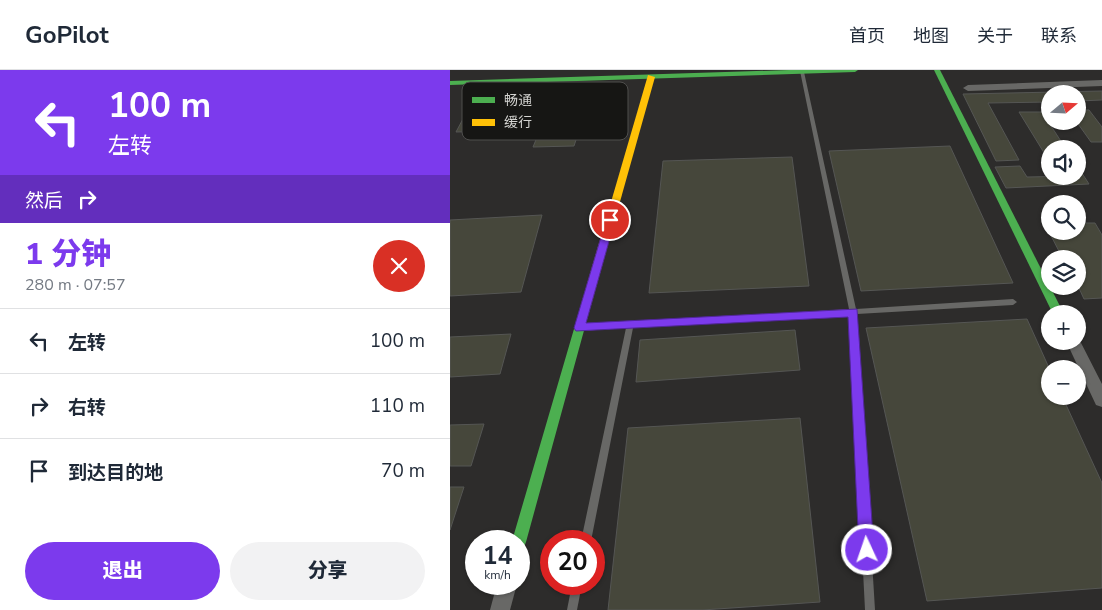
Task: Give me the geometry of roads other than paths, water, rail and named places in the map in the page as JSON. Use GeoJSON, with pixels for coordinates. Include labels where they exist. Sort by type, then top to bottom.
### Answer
{"type":"FeatureCollection","features":[{"type":"Feature","properties":{"kind":"street"},"geometry":{"type":"LineString","coordinates":[[450,74],[553,70]]}},
{"type":"Feature","properties":{"kind":"street"},"geometry":{"type":"LineString","coordinates":[[479,82],[855,70]]}},
{"type":"Feature","properties":{"kind":"street"},"geometry":{"type":"LineString","coordinates":[[937,70],[1054,305]]}},
{"type":"Feature","properties":{"kind":"street"},"geometry":{"type":"LineString","coordinates":[[522,530],[651,76]]}},
{"type":"Feature","properties":{"kind":"street"},"geometry":{"type":"LineString","coordinates":[[968,88],[1102,83]]}},
{"type":"Feature","properties":{"kind":"street"},"geometry":{"type":"LineString","coordinates":[[1077,350],[1102,400]]}},
{"type":"Feature","properties":{"kind":"street"},"geometry":{"type":"LineString","coordinates":[[500,610],[504,595]]}},
{"type":"Feature","properties":{"kind":"lane"},"geometry":{"type":"LineString","coordinates":[[802,72],[853,312],[870,610]]}},
{"type":"Feature","properties":{"kind":"lane"},"geometry":{"type":"LineString","coordinates":[[580,328],[1013,302]]}},
{"type":"Feature","properties":{"kind":"lane"},"geometry":{"type":"LineString","coordinates":[[588,530],[630,325]]}},
{"type":"Feature","properties":{"kind":"lane"},"geometry":{"type":"LineString","coordinates":[[572,610],[575,595]]}}]}
